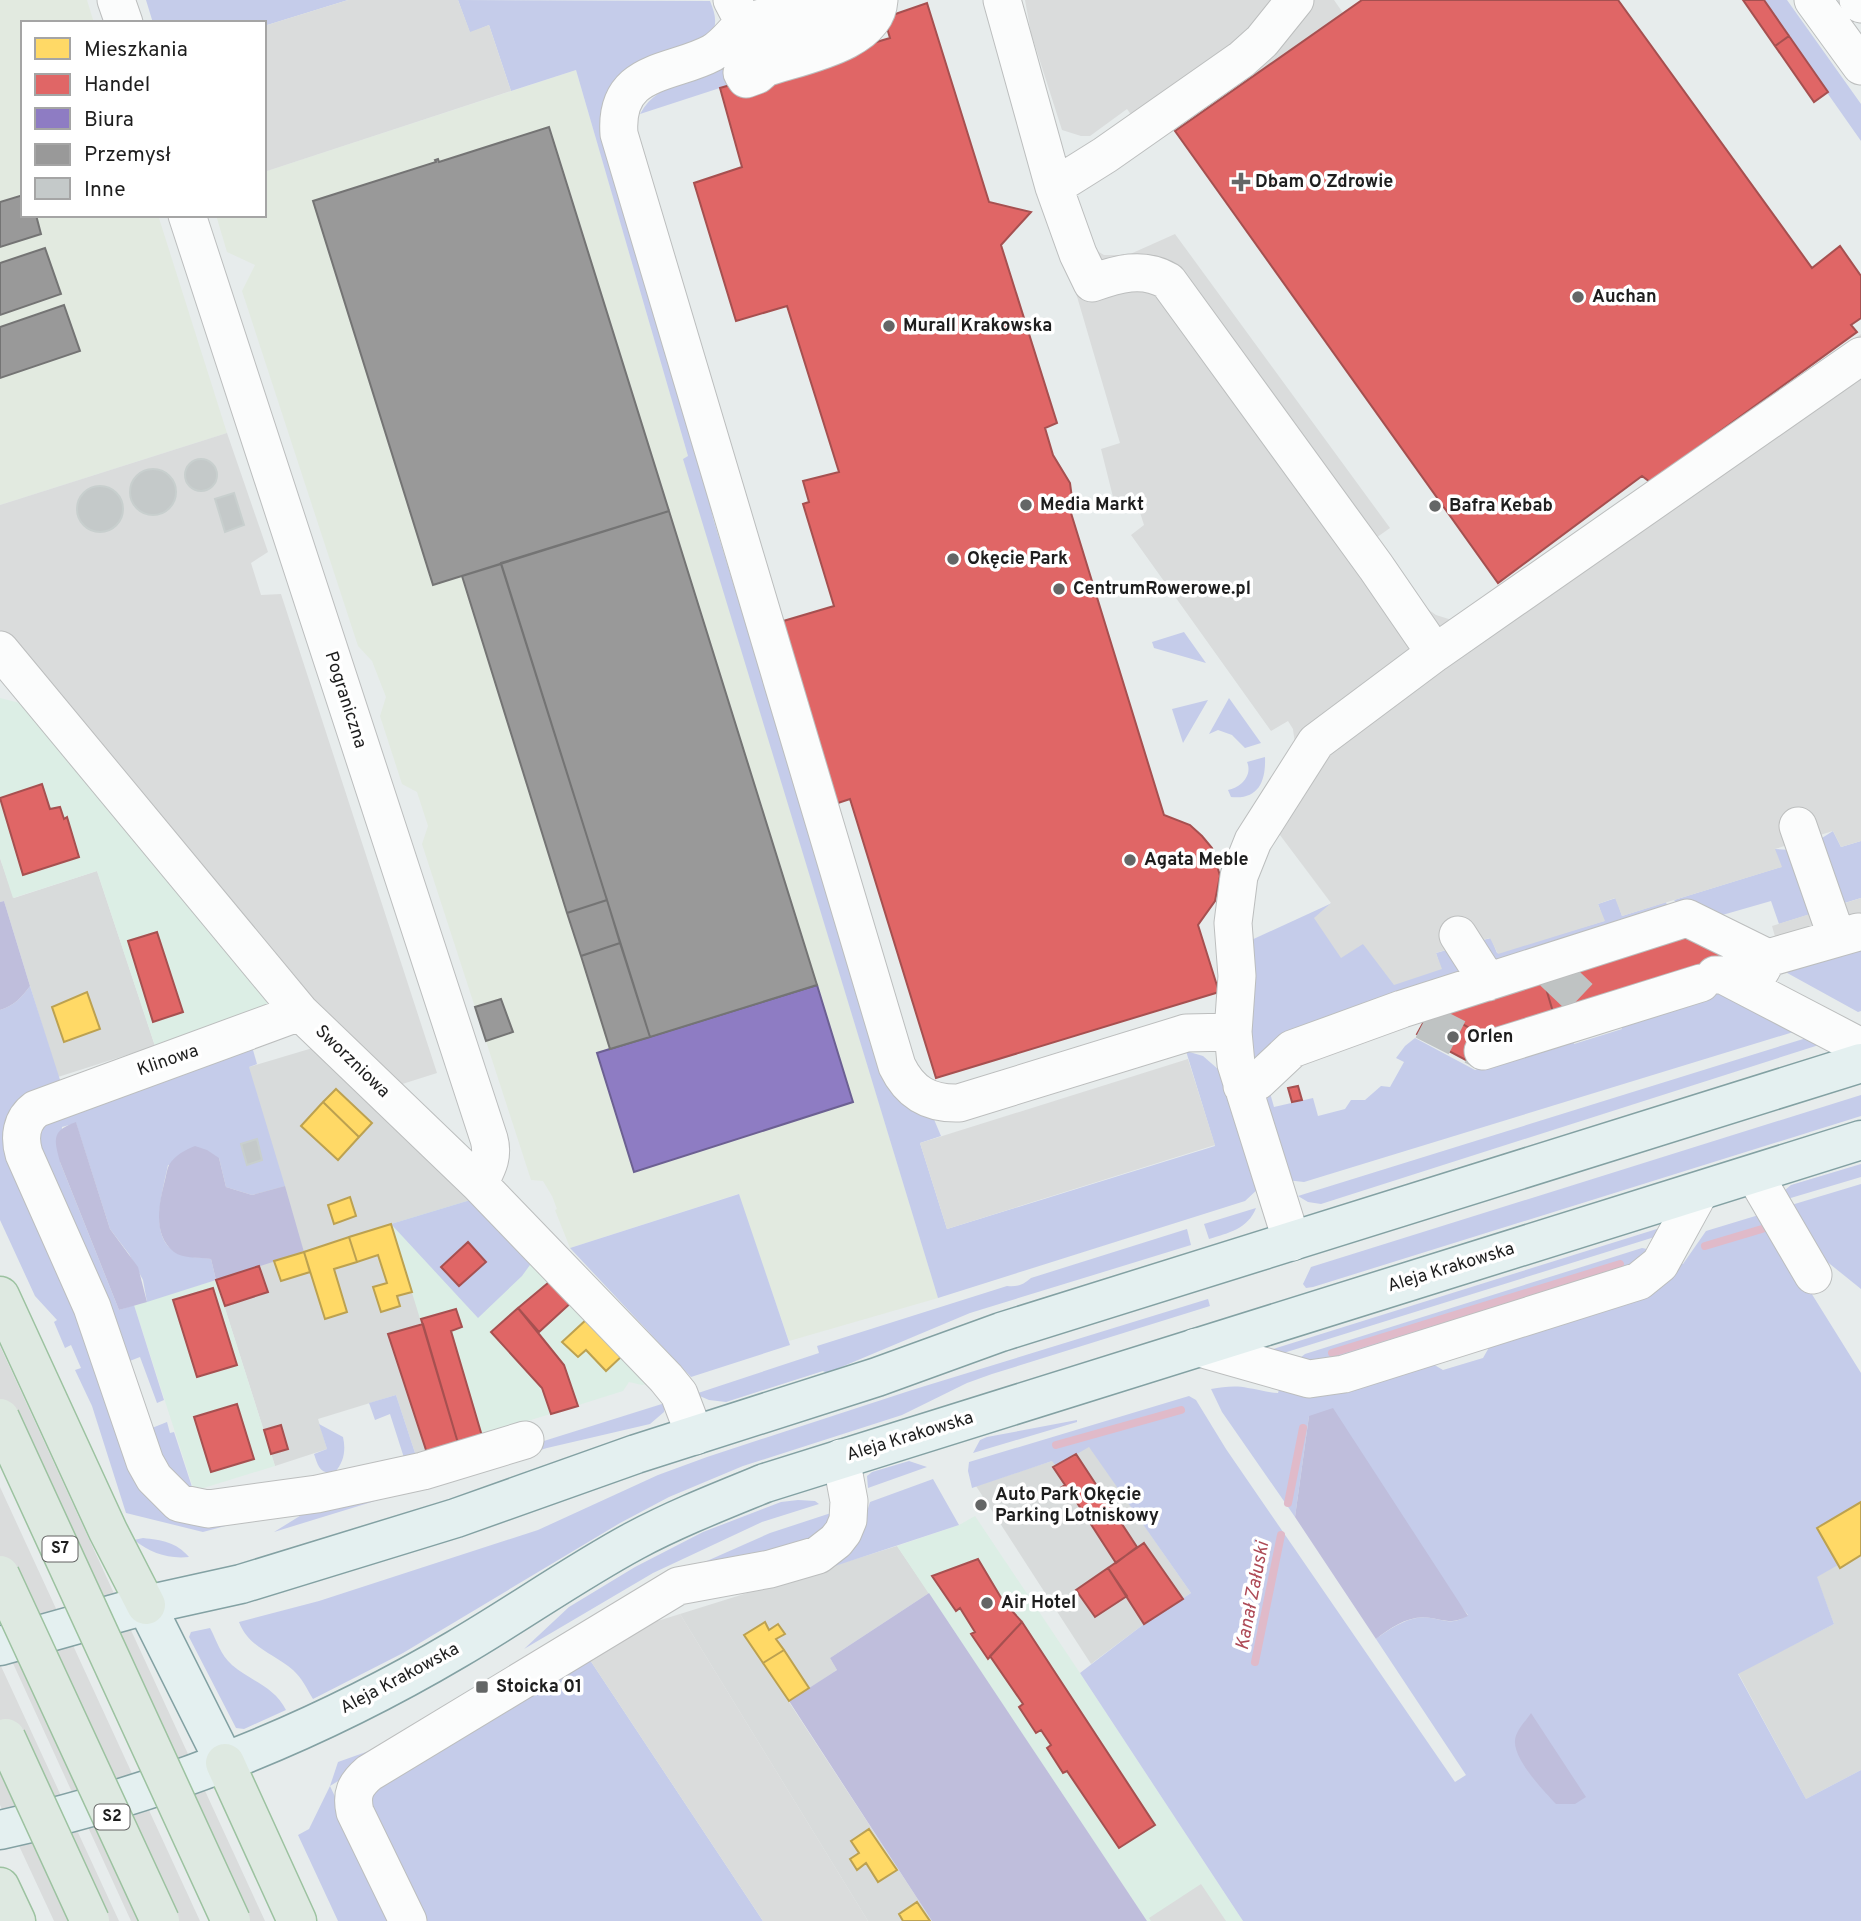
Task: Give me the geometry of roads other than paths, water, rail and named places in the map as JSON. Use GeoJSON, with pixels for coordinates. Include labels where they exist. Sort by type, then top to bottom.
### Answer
{"type":"FeatureCollection","features":[{"type":"Feature","properties":{"kind":"highway"},"geometry":{"type":"LineString","coordinates":[[0,1296],[108,1531],[146,1605]]}},
{"type":"Feature","properties":{"kind":"highway","name":"S7"},"geometry":{"type":"LineString","coordinates":[[0,1418],[231,1921]]}},
{"type":"Feature","properties":{"kind":"highway","name":"S2"},"geometry":{"type":"LineString","coordinates":[[0,1575],[160,1921]]}},
{"type":"Feature","properties":{"kind":"highway"},"geometry":{"type":"LineString","coordinates":[[3,1731],[90,1921]]}},
{"type":"Feature","properties":{"kind":"highway"},"geometry":{"type":"LineString","coordinates":[[225,1763],[297,1921]]}},
{"type":"Feature","properties":{"kind":"highway"},"geometry":{"type":"LineString","coordinates":[[0,1886],[16,1921]]}},
{"type":"Feature","properties":{"kind":"main road"},"geometry":{"type":"LineString","coordinates":[[0,1646],[146,1605],[241,1584],[456,1518],[877,1377],[1001,1332],[1861,1063]]}},
{"type":"Feature","properties":{"kind":"main road","name":"Aleja Krakowska"},"geometry":{"type":"LineString","coordinates":[[0,1830],[73,1814],[193,1776],[314,1724],[457,1649],[633,1542],[692,1512],[765,1483],[1861,1140]]}},
{"type":"Feature","properties":{"kind":"main road"},"geometry":{"type":"LineString","coordinates":[[146,1605],[225,1763]]}},
{"type":"Feature","properties":{"kind":"street"},"geometry":{"type":"LineString","coordinates":[[116,0],[123,21]]}},
{"type":"Feature","properties":{"kind":"street"},"geometry":{"type":"LineString","coordinates":[[822,0],[738,11],[714,52],[652,74],[639,82],[623,103],[617,117],[619,134],[897,1066],[911,1089],[922,1097],[943,1104],[959,1103],[1186,1033],[1233,1032]]}},
{"type":"Feature","properties":{"kind":"street"},"geometry":{"type":"LineString","coordinates":[[854,0],[851,16],[841,24],[765,49],[753,56],[744,66],[742,73],[746,79],[765,68],[850,40],[870,22],[879,0]]}},
{"type":"Feature","properties":{"kind":"street"},"geometry":{"type":"LineString","coordinates":[[1002,0],[1054,187],[1092,284],[1108,278],[1144,272],[1159,275],[1168,281],[1368,556],[1435,653]]}},
{"type":"Feature","properties":{"kind":"street"},"geometry":{"type":"LineString","coordinates":[[1054,187],[1105,155],[1242,59],[1262,41],[1296,0]]}},
{"type":"Feature","properties":{"kind":"street"},"geometry":{"type":"LineString","coordinates":[[1813,0],[1861,66]]}},
{"type":"Feature","properties":{"kind":"street"},"geometry":{"type":"LineString","coordinates":[[1858,0],[1861,4]]}},
{"type":"Feature","properties":{"kind":"street","name":"Pograniczna"},"geometry":{"type":"LineString","coordinates":[[188,217],[489,1139],[489,1165],[479,1184]]}},
{"type":"Feature","properties":{"kind":"street"},"geometry":{"type":"LineString","coordinates":[[1292,1242],[1236,1064],[1233,1032],[1237,976],[1233,923],[1239,876],[1253,841],[1316,742],[1435,653],[1861,356]]}},
{"type":"Feature","properties":{"kind":"street","name":"Sworzniowa"},"geometry":{"type":"LineString","coordinates":[[7,669],[300,1012],[479,1184],[666,1377],[679,1394],[695,1436]]}},
{"type":"Feature","properties":{"kind":"street"},"geometry":{"type":"LineString","coordinates":[[1242,1086],[1258,1081],[1292,1049],[1413,1015],[1488,982],[1549,968],[1688,918],[1768,958],[1849,935],[1798,827]]}},
{"type":"Feature","properties":{"kind":"street"},"geometry":{"type":"LineString","coordinates":[[1458,935],[1488,982]]}},
{"type":"Feature","properties":{"kind":"street"},"geometry":{"type":"LineString","coordinates":[[1750,989],[1768,958]]}},
{"type":"Feature","properties":{"kind":"street"},"geometry":{"type":"LineString","coordinates":[[1483,1051],[1596,1013],[1723,975],[1861,1047]]}},
{"type":"Feature","properties":{"kind":"street","name":"Klinowa"},"geometry":{"type":"LineString","coordinates":[[300,1012],[36,1109],[30,1113],[21,1132],[24,1154],[92,1307],[145,1462],[160,1485],[179,1503],[208,1509],[317,1494],[423,1471],[525,1440]]}},
{"type":"Feature","properties":{"kind":"street"},"geometry":{"type":"LineString","coordinates":[[1754,1174],[1813,1275]]}},
{"type":"Feature","properties":{"kind":"street"},"geometry":{"type":"LineString","coordinates":[[1196,1348],[1308,1378],[1344,1374],[1639,1281],[1660,1264],[1700,1191]]}},
{"type":"Feature","properties":{"kind":"street"},"geometry":{"type":"LineString","coordinates":[[408,1921],[355,1812],[352,1801],[354,1790],[360,1781],[369,1773],[678,1586],[789,1565],[818,1555],[831,1547],[843,1532],[848,1520],[849,1501],[841,1458]]}},
{"type":"Feature","properties":{"kind":"waterway"},"geometry":{"type":"LineString","coordinates":[[1705,1246],[1762,1229]]}},
{"type":"Feature","properties":{"kind":"waterway"},"geometry":{"type":"LineString","coordinates":[[1332,1353],[1620,1264]]}},
{"type":"Feature","properties":{"kind":"waterway"},"geometry":{"type":"LineString","coordinates":[[1056,1445],[1181,1410]]}},
{"type":"Feature","properties":{"kind":"waterway","name":"Kanał Załuski"},"geometry":{"type":"LineString","coordinates":[[1288,1503],[1303,1428]]}},
{"type":"Feature","properties":{"kind":"waterway","name":"Kanał Załuski"},"geometry":{"type":"LineString","coordinates":[[1255,1662],[1281,1535]]}},
{"type":"Feature","properties":{"kind":"tunnel"},"geometry":{"type":"LineString","coordinates":[[1553,972],[1594,1011]]}},
{"type":"Feature","properties":{"kind":"tunnel"},"geometry":{"type":"LineString","coordinates":[[1424,1021],[1483,1051]]}},
{"type":"Feature","properties":{"kind":"place","name":"Dbam O Zdrowie"},"geometry":{"type":"Point","coordinates":[1241,182]}},
{"type":"Feature","properties":{"kind":"place","name":"Auchan"},"geometry":{"type":"Point","coordinates":[1578,297]}},
{"type":"Feature","properties":{"kind":"place","name":"Murall Krakowska"},"geometry":{"type":"Point","coordinates":[889,326]}},
{"type":"Feature","properties":{"kind":"place","name":"Media Markt"},"geometry":{"type":"Point","coordinates":[1026,505]}},
{"type":"Feature","properties":{"kind":"place","name":"Bafra Kebab"},"geometry":{"type":"Point","coordinates":[1435,506]}},
{"type":"Feature","properties":{"kind":"place","name":"Okęcie Park"},"geometry":{"type":"Point","coordinates":[953,559]}},
{"type":"Feature","properties":{"kind":"place","name":"CentrumRowerowe.pl"},"geometry":{"type":"Point","coordinates":[1059,589]}},
{"type":"Feature","properties":{"kind":"place","name":"Agata Meble"},"geometry":{"type":"Point","coordinates":[1130,860]}},
{"type":"Feature","properties":{"kind":"place","name":"Orlen"},"geometry":{"type":"Point","coordinates":[1453,1037]}},
{"type":"Feature","properties":{"kind":"place","name":"Auto Park Okęcie Parking Lotniskowy"},"geometry":{"type":"Point","coordinates":[981,1505]}},
{"type":"Feature","properties":{"kind":"place","name":"Air Hotel"},"geometry":{"type":"Point","coordinates":[987,1603]}},
{"type":"Feature","properties":{"kind":"place","name":"Stoicka 01"},"geometry":{"type":"Point","coordinates":[482,1687]}}]}
